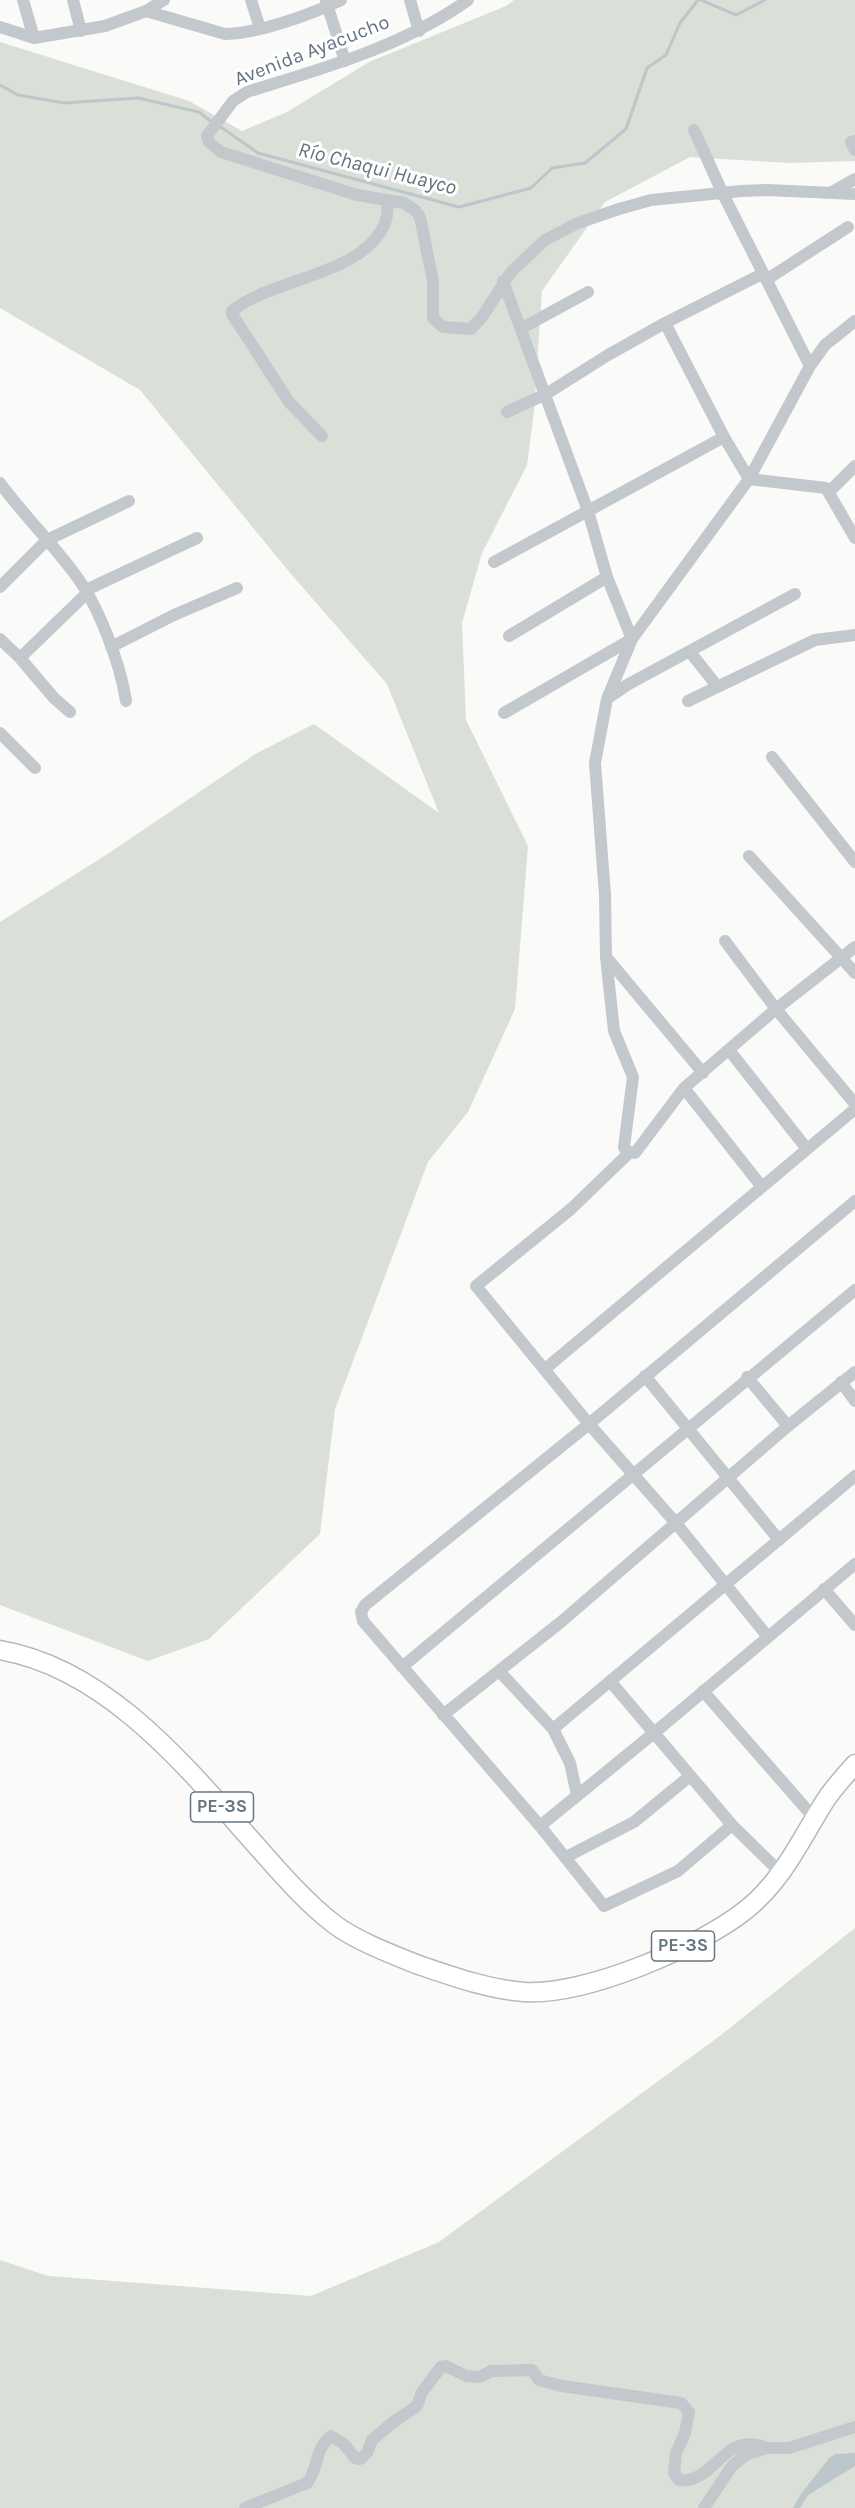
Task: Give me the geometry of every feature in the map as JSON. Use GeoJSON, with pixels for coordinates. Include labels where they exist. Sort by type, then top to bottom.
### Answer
{"type":"FeatureCollection","features":[{"type":"Feature","properties":{"kind":"highway","name":"PE-3S"},"geometry":{"type":"LineString","coordinates":[[0,1650],[56,1668],[89,1686],[157,1736],[275,1866],[336,1925],[402,1958],[493,1989],[536,1991],[584,1985],[615,1976],[716,1930],[748,1908],[781,1873],[826,1800],[855,1764]]}},
{"type":"Feature","properties":{"kind":"street"},"geometry":{"type":"LineString","coordinates":[[23,0],[34,38]]}},
{"type":"Feature","properties":{"kind":"street"},"geometry":{"type":"LineString","coordinates":[[73,0],[81,31]]}},
{"type":"Feature","properties":{"kind":"street"},"geometry":{"type":"LineString","coordinates":[[0,27],[34,38],[81,31],[105,26],[146,11],[164,0]]}},
{"type":"Feature","properties":{"kind":"street"},"geometry":{"type":"LineString","coordinates":[[251,0],[260,28]]}},
{"type":"Feature","properties":{"kind":"street"},"geometry":{"type":"LineString","coordinates":[[146,11],[225,34],[235,34],[260,28],[326,3],[341,0]]}},
{"type":"Feature","properties":{"kind":"street"},"geometry":{"type":"LineString","coordinates":[[410,0],[419,31]]}},
{"type":"Feature","properties":{"kind":"street","name":"Avenida Ayacucho"},"geometry":{"type":"LineString","coordinates":[[388,200],[357,195],[221,152],[209,142],[207,136],[233,101],[247,92],[345,61],[419,31],[468,0]]}},
{"type":"Feature","properties":{"kind":"street"},"geometry":{"type":"LineString","coordinates":[[326,3],[345,61]]}},
{"type":"Feature","properties":{"kind":"street"},"geometry":{"type":"LineString","coordinates":[[694,130],[723,194],[810,366]]}},
{"type":"Feature","properties":{"kind":"street"},"geometry":{"type":"LineString","coordinates":[[855,141],[852,142],[855,150]]}},
{"type":"Feature","properties":{"kind":"street"},"geometry":{"type":"LineString","coordinates":[[831,192],[855,179]]}},
{"type":"Feature","properties":{"kind":"street"},"geometry":{"type":"LineString","coordinates":[[322,436],[289,402],[232,311],[272,289],[357,257],[384,225],[388,200],[410,206],[420,217],[431,265],[432,311],[437,323],[449,329],[471,329],[483,317],[503,281],[525,257],[545,240],[578,223],[651,200],[766,190],[855,194]]}},
{"type":"Feature","properties":{"kind":"street"},"geometry":{"type":"LineString","coordinates":[[507,412],[546,394],[608,355],[666,323],[764,277],[848,227]]}},
{"type":"Feature","properties":{"kind":"street"},"geometry":{"type":"LineString","coordinates":[[503,281],[588,512],[607,577],[633,639]]}},
{"type":"Feature","properties":{"kind":"street"},"geometry":{"type":"LineString","coordinates":[[522,328],[588,292]]}},
{"type":"Feature","properties":{"kind":"street"},"geometry":{"type":"LineString","coordinates":[[629,1154],[624,1147],[633,1077],[614,1030],[606,957],[606,895],[595,763],[607,699],[633,639],[749,479],[810,366],[825,345],[855,321]]}},
{"type":"Feature","properties":{"kind":"street"},"geometry":{"type":"LineString","coordinates":[[666,323],[724,437],[749,479]]}},
{"type":"Feature","properties":{"kind":"street"},"geometry":{"type":"LineString","coordinates":[[494,562],[724,437]]}},
{"type":"Feature","properties":{"kind":"street"},"geometry":{"type":"LineString","coordinates":[[830,491],[855,466]]}},
{"type":"Feature","properties":{"kind":"street"},"geometry":{"type":"LineString","coordinates":[[749,479],[820,485],[830,491],[855,538]]}},
{"type":"Feature","properties":{"kind":"street"},"geometry":{"type":"LineString","coordinates":[[1,486],[75,573],[111,647],[123,681],[126,701]]}},
{"type":"Feature","properties":{"kind":"street"},"geometry":{"type":"LineString","coordinates":[[0,587],[47,540],[129,501]]}},
{"type":"Feature","properties":{"kind":"street"},"geometry":{"type":"LineString","coordinates":[[20,658],[86,592],[197,538]]}},
{"type":"Feature","properties":{"kind":"street"},"geometry":{"type":"LineString","coordinates":[[508,636],[607,577]]}},
{"type":"Feature","properties":{"kind":"street"},"geometry":{"type":"LineString","coordinates":[[111,647],[174,615],[237,588]]}},
{"type":"Feature","properties":{"kind":"street"},"geometry":{"type":"LineString","coordinates":[[607,699],[627,685],[795,594]]}},
{"type":"Feature","properties":{"kind":"street"},"geometry":{"type":"LineString","coordinates":[[687,701],[815,640],[855,635]]}},
{"type":"Feature","properties":{"kind":"street"},"geometry":{"type":"LineString","coordinates":[[504,713],[633,639]]}},
{"type":"Feature","properties":{"kind":"street"},"geometry":{"type":"LineString","coordinates":[[1,642],[20,658],[54,698],[70,712]]}},
{"type":"Feature","properties":{"kind":"street"},"geometry":{"type":"LineString","coordinates":[[690,652],[717,686]]}},
{"type":"Feature","properties":{"kind":"street"},"geometry":{"type":"LineString","coordinates":[[0,733],[34,768]]}},
{"type":"Feature","properties":{"kind":"street"},"geometry":{"type":"LineString","coordinates":[[772,757],[854,860]]}},
{"type":"Feature","properties":{"kind":"street"},"geometry":{"type":"LineString","coordinates":[[749,856],[855,973]]}},
{"type":"Feature","properties":{"kind":"street"},"geometry":{"type":"LineString","coordinates":[[544,1369],[807,1149],[854,1102],[776,1009],[725,941]]}},
{"type":"Feature","properties":{"kind":"street"},"geometry":{"type":"LineString","coordinates":[[768,1637],[675,1522],[589,1424],[476,1286],[571,1209],[629,1154],[635,1154],[684,1088],[776,1009],[855,947]]}},
{"type":"Feature","properties":{"kind":"street"},"geometry":{"type":"LineString","coordinates":[[606,957],[702,1073]]}},
{"type":"Feature","properties":{"kind":"street"},"geometry":{"type":"LineString","coordinates":[[729,1050],[807,1149]]}},
{"type":"Feature","properties":{"kind":"street"},"geometry":{"type":"LineString","coordinates":[[684,1088],[762,1186]]}},
{"type":"Feature","properties":{"kind":"street"},"geometry":{"type":"LineString","coordinates":[[732,1825],[678,1871],[604,1906],[540,1826],[363,1621],[361,1612],[365,1605],[589,1424],[855,1201]]}},
{"type":"Feature","properties":{"kind":"street"},"geometry":{"type":"LineString","coordinates":[[402,1667],[747,1377],[855,1290]]}},
{"type":"Feature","properties":{"kind":"street"},"geometry":{"type":"LineString","coordinates":[[443,1715],[500,1672],[788,1426],[855,1372]]}},
{"type":"Feature","properties":{"kind":"street"},"geometry":{"type":"LineString","coordinates":[[645,1377],[729,1476],[779,1540]]}},
{"type":"Feature","properties":{"kind":"street"},"geometry":{"type":"LineString","coordinates":[[747,1377],[788,1426]]}},
{"type":"Feature","properties":{"kind":"street"},"geometry":{"type":"LineString","coordinates":[[841,1382],[855,1401]]}},
{"type":"Feature","properties":{"kind":"street"},"geometry":{"type":"LineString","coordinates":[[553,1729],[855,1476]]}},
{"type":"Feature","properties":{"kind":"street"},"geometry":{"type":"LineString","coordinates":[[540,1826],[855,1564]]}},
{"type":"Feature","properties":{"kind":"street"},"geometry":{"type":"LineString","coordinates":[[824,1589],[855,1625]]}},
{"type":"Feature","properties":{"kind":"street"},"geometry":{"type":"LineString","coordinates":[[500,1672],[553,1729],[570,1763],[577,1795]]}},
{"type":"Feature","properties":{"kind":"street"},"geometry":{"type":"LineString","coordinates":[[610,1681],[732,1825],[781,1873]]}},
{"type":"Feature","properties":{"kind":"street"},"geometry":{"type":"LineString","coordinates":[[703,1691],[815,1819]]}},
{"type":"Feature","properties":{"kind":"street"},"geometry":{"type":"LineString","coordinates":[[566,1857],[634,1822],[690,1776]]}},
{"type":"Feature","properties":{"kind":"street"},"geometry":{"type":"LineString","coordinates":[[245,2508],[306,2483],[312,2478],[319,2448],[331,2436],[344,2444],[355,2458],[360,2459],[367,2453],[372,2440],[417,2406],[422,2392],[441,2367],[446,2366],[466,2376],[480,2377],[491,2371],[532,2370],[539,2380],[562,2386],[681,2403],[689,2412],[685,2433],[676,2453],[674,2473],[679,2480],[688,2481],[699,2475],[732,2448],[744,2443],[767,2448],[789,2448],[855,2427]]}},
{"type":"Feature","properties":{"kind":"street"},"geometry":{"type":"LineString","coordinates":[[704,2508],[739,2458],[767,2448]]}},
{"type":"Feature","properties":{"kind":"shaded area"},"geometry":{"type":"Polygon","coordinates":[[[514,0],[855,0],[855,161],[789,163],[690,157],[605,202],[542,291],[534,412],[527,465],[482,553],[462,623],[466,720],[528,846],[515,1009],[468,1112],[428,1162],[335,1409],[320,1534],[209,1639],[148,1661],[0,1605],[0,922],[109,853],[257,753],[314,724],[439,813],[387,684],[291,574],[140,390],[0,308],[0,42],[189,101],[242,131],[287,112],[369,62],[506,6],[514,0]]]}},
{"type":"Feature","properties":{"kind":"shaded area"},"geometry":{"type":"Polygon","coordinates":[[[855,1928],[855,2508],[0,2508],[0,2260],[48,2276],[311,2296],[439,2242],[721,2035],[855,1928]]]}},
{"type":"Feature","properties":{"kind":"shaded area"},"geometry":{"type":"Polygon","coordinates":[[[855,2453],[855,2466],[808,2495],[800,2508],[793,2508],[830,2457],[836,2454],[855,2453]]]}},
{"type":"Feature","properties":{"kind":"waterway","name":"Río Chaqui Huayco"},"geometry":{"type":"LineString","coordinates":[[218,125],[258,153],[459,207],[531,188],[552,168],[585,163],[626,129],[647,68],[666,55],[680,23],[698,0]]}},
{"type":"Feature","properties":{"kind":"waterway","name":"Río Chaqui Huayco"},"geometry":{"type":"LineString","coordinates":[[701,0],[736,15],[765,0]]}},
{"type":"Feature","properties":{"kind":"waterway","name":"Río Chaqui Huayco"},"geometry":{"type":"LineString","coordinates":[[0,85],[18,95],[64,103],[138,98],[199,112],[212,122]]}}]}
